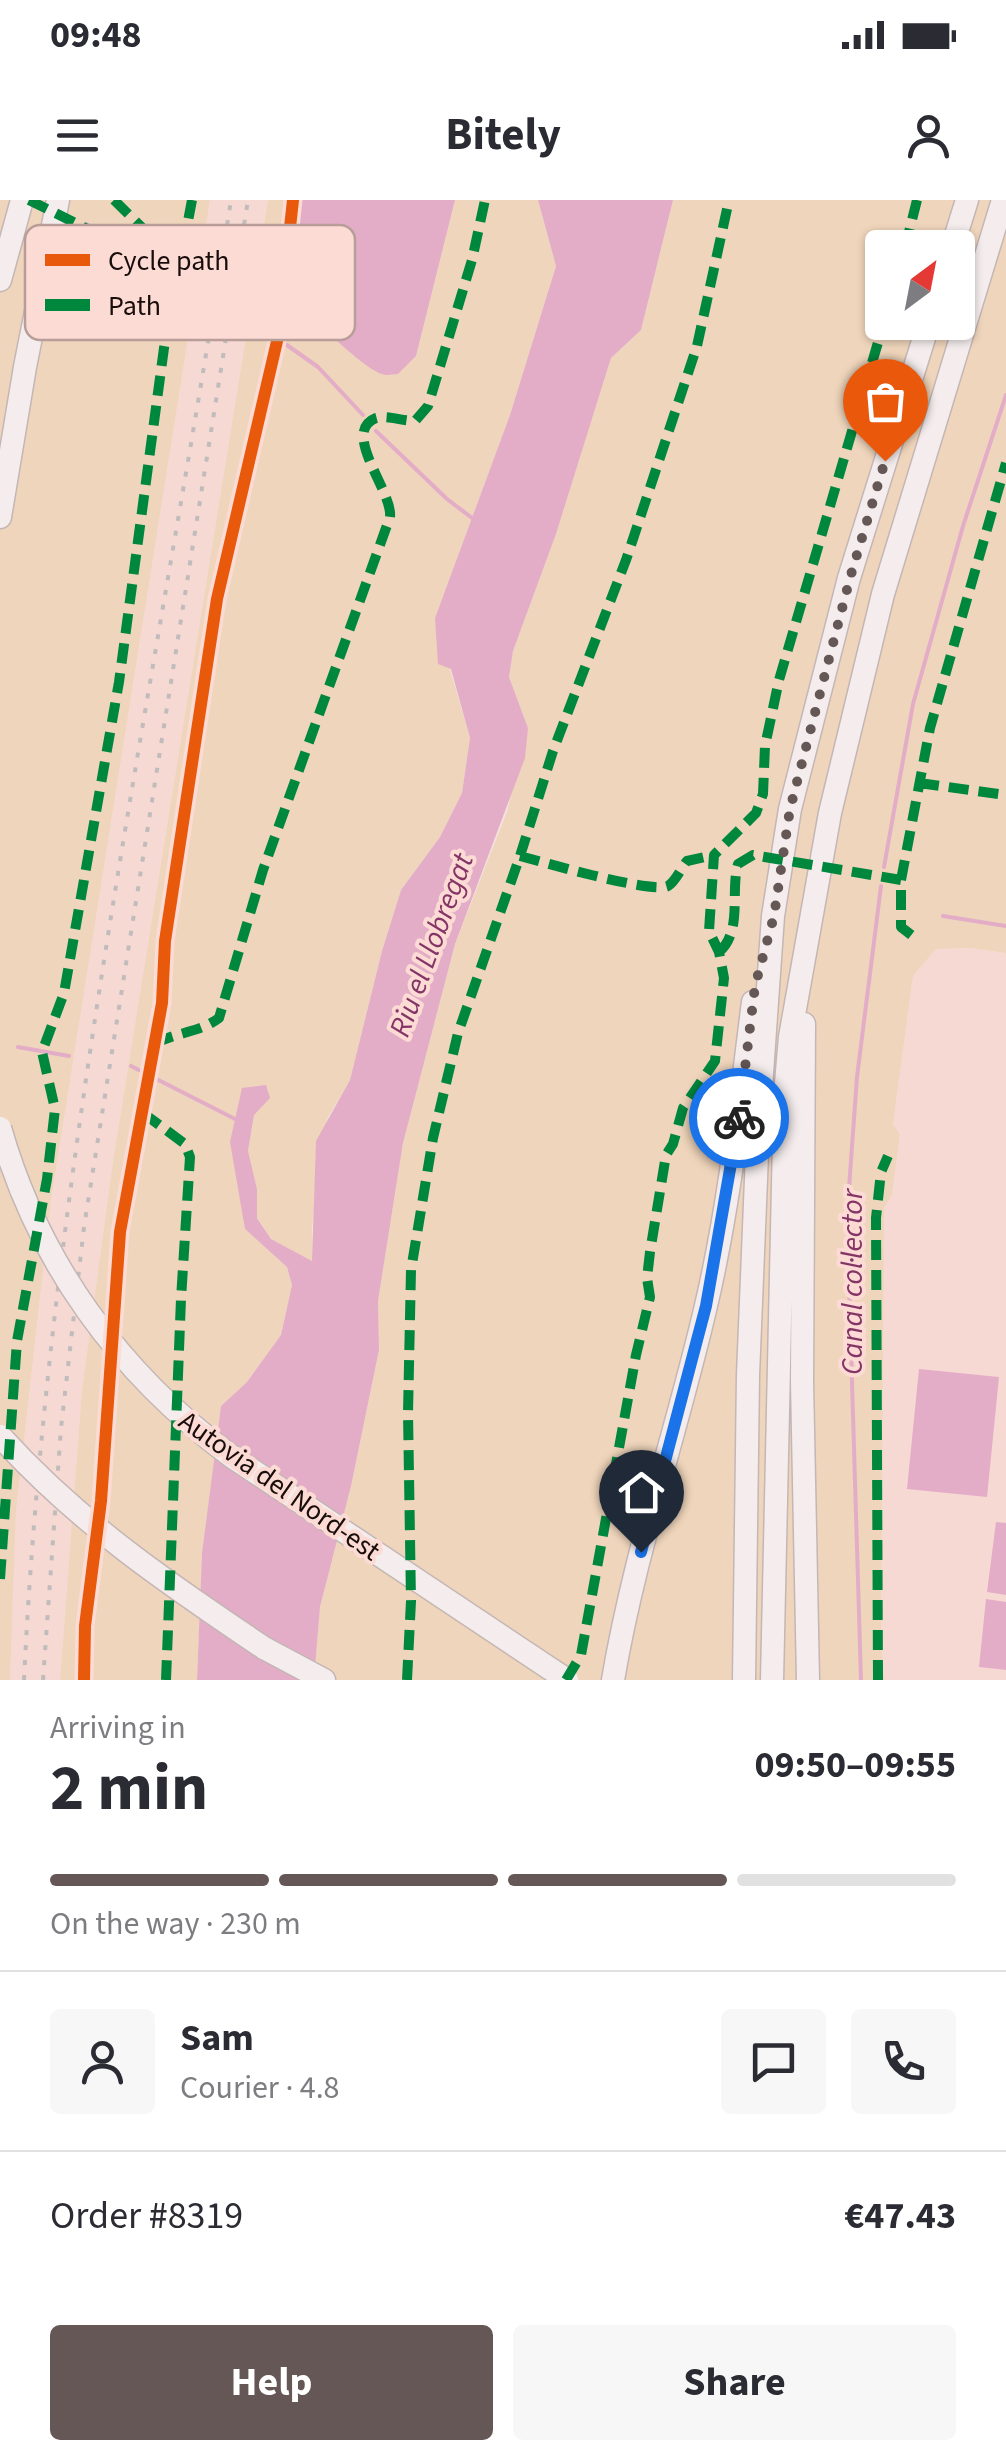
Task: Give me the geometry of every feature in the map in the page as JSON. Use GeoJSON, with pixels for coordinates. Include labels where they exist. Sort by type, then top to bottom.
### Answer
{"type":"FeatureCollection","features":[{"type":"Feature","properties":{"kind":"highway"},"geometry":{"type":"LineString","coordinates":[[0,280],[22,200]]}},
{"type":"Feature","properties":{"kind":"highway"},"geometry":{"type":"LineString","coordinates":[[53,225],[58,200]]}},
{"type":"Feature","properties":{"kind":"highway"},"geometry":{"type":"LineString","coordinates":[[958,230],[967,200]]}},
{"type":"Feature","properties":{"kind":"highway"},"geometry":{"type":"LineString","coordinates":[[772,1680],[784,1096],[790,1037],[830,813],[883,594],[1002,200]]}},
{"type":"Feature","properties":{"kind":"highway"},"geometry":{"type":"LineString","coordinates":[[0,516],[29,340]]}},
{"type":"Feature","properties":{"kind":"highway"},"geometry":{"type":"LineString","coordinates":[[744,1680],[748,1375],[758,1130],[774,916],[790,809],[850,578],[924,340]]}},
{"type":"Feature","properties":{"kind":"highway"},"geometry":{"type":"LineString","coordinates":[[614,1680],[641,1552],[706,1306],[737,1134],[755,986],[774,916]]}},
{"type":"Feature","properties":{"kind":"highway"},"geometry":{"type":"LineString","coordinates":[[804,961],[802,1381],[808,1680]]}},
{"type":"Feature","properties":{"kind":"highway","name":"Autovia del Nord-est"},"geometry":{"type":"LineString","coordinates":[[0,1128],[26,1204],[44,1241],[101,1332],[141,1379],[231,1456],[567,1680]]}},
{"type":"Feature","properties":{"kind":"highway"},"geometry":{"type":"LineString","coordinates":[[0,1436],[57,1495],[116,1546],[304,1680]]}},
{"type":"Feature","properties":{"kind":"highway"},"geometry":{"type":"LineString","coordinates":[[264,1648],[324,1680]]}},
{"type":"Feature","properties":{"kind":"shaded area"},"geometry":{"type":"Polygon","coordinates":[[[0,200],[210,200],[206,225],[25,225],[25,340],[188,340],[51,1200],[16,1511],[10,1680],[0,1680],[0,200]]]}},
{"type":"Feature","properties":{"kind":"shaded area"},"geometry":{"type":"Polygon","coordinates":[[[210,200],[268,200],[264,225],[206,225],[210,200]]]}},
{"type":"Feature","properties":{"kind":"shaded area"},"geometry":{"type":"Polygon","coordinates":[[[268,200],[299,200],[296,225],[264,225],[268,200]]]}},
{"type":"Feature","properties":{"kind":"shaded area"},"geometry":{"type":"Polygon","coordinates":[[[455,200],[538,200],[556,266],[510,415],[435,618],[470,738],[462,793],[440,837],[401,890],[350,1080],[327,1119],[312,1229],[313,1262],[271,1239],[257,1217],[257,1189],[248,1151],[254,1115],[242,1089],[241,1198],[245,1229],[287,1267],[292,1285],[281,1335],[247,1382],[221,1406],[202,1553],[197,1680],[60,1680],[82,1390],[113,1161],[245,340],[355,340],[355,330],[382,374],[397,374],[416,356],[455,200]]]}},
{"type":"Feature","properties":{"kind":"shaded area"},"geometry":{"type":"Polygon","coordinates":[[[673,200],[1006,200],[1006,953],[936,949],[913,976],[893,1124],[900,1134],[892,1195],[884,1208],[884,1680],[314,1680],[320,1607],[351,1486],[379,1350],[378,1301],[403,1143],[455,944],[507,812],[528,728],[509,677],[513,651],[556,534],[611,358],[641,330],[673,200]]]}},
{"type":"Feature","properties":{"kind":"shaded area"},"geometry":{"type":"Polygon","coordinates":[[[188,340],[245,340],[113,1161],[82,1390],[60,1680],[10,1680],[16,1511],[51,1200],[188,340]]]}},
{"type":"Feature","properties":{"kind":"shaded area"},"geometry":{"type":"Polygon","coordinates":[[[936,949],[1006,953],[1006,1680],[884,1680],[883,1241],[884,1208],[892,1195],[900,1134],[893,1124],[913,976],[936,949]]]}},
{"type":"Feature","properties":{"kind":"water"},"geometry":{"type":"Polygon","coordinates":[[[299,200],[455,200],[416,356],[398,374],[373,370],[337,340],[355,340],[355,225],[296,225],[299,200]]]}},
{"type":"Feature","properties":{"kind":"water","name":"Riu el Llobregat"},"geometry":{"type":"Polygon","coordinates":[[[538,200],[673,200],[641,330],[611,358],[556,534],[513,651],[509,677],[528,728],[525,758],[455,944],[403,1143],[378,1301],[379,1350],[351,1486],[320,1607],[314,1680],[197,1680],[202,1553],[221,1406],[247,1382],[281,1335],[292,1285],[287,1267],[245,1229],[230,1142],[242,1088],[266,1085],[270,1098],[254,1115],[248,1151],[257,1189],[257,1218],[271,1239],[312,1261],[316,1141],[350,1080],[401,890],[440,837],[462,793],[470,738],[451,669],[438,664],[435,618],[510,415],[556,266],[538,200]]]}},
{"type":"Feature","properties":{"kind":"water"},"geometry":{"type":"Polygon","coordinates":[[[919,1369],[999,1377],[987,1497],[907,1489],[919,1369]]]}},
{"type":"Feature","properties":{"kind":"water"},"geometry":{"type":"Polygon","coordinates":[[[996,1522],[1006,1523],[1006,1595],[987,1592],[996,1522]]]}},
{"type":"Feature","properties":{"kind":"water"},"geometry":{"type":"Polygon","coordinates":[[[986,1599],[1006,1602],[1006,1670],[979,1667],[986,1599]]]}},
{"type":"Feature","properties":{"kind":"waterway"},"geometry":{"type":"LineString","coordinates":[[280,340],[318,367],[363,415]]}},
{"type":"Feature","properties":{"kind":"waterway","name":"Canal col·lector"},"geometry":{"type":"LineString","coordinates":[[884,867],[913,704],[963,526],[1006,395]]}},
{"type":"Feature","properties":{"kind":"waterway"},"geometry":{"type":"LineString","coordinates":[[376,431],[447,499],[476,521]]}},
{"type":"Feature","properties":{"kind":"waterway","name":"Canal col·lector"},"geometry":{"type":"LineString","coordinates":[[861,1680],[847,1216],[857,1077],[881,886]]}},
{"type":"Feature","properties":{"kind":"waterway"},"geometry":{"type":"LineString","coordinates":[[943,916],[1006,926]]}},
{"type":"Feature","properties":{"kind":"waterway"},"geometry":{"type":"LineString","coordinates":[[18,1047],[69,1056]]}},
{"type":"Feature","properties":{"kind":"waterway"},"geometry":{"type":"LineString","coordinates":[[131,1066],[235,1119]]}},
{"type":"Feature","properties":{"kind":"railway"},"geometry":{"type":"LineString","coordinates":[[227,225],[231,200]]}},
{"type":"Feature","properties":{"kind":"railway"},"geometry":{"type":"LineString","coordinates":[[244,225],[248,200]]}},
{"type":"Feature","properties":{"kind":"railway"},"geometry":{"type":"LineString","coordinates":[[24,1680],[37,1494],[80,1123],[208,340]]}},
{"type":"Feature","properties":{"kind":"railway"},"geometry":{"type":"LineString","coordinates":[[43,1680],[61,1428],[84,1227],[226,340]]}},
{"type":"Feature","properties":{"kind":"marked path"},"geometry":{"type":"LineString","coordinates":[[29,200],[79,225]]}},
{"type":"Feature","properties":{"kind":"marked path"},"geometry":{"type":"LineString","coordinates":[[114,200],[139,225]]}},
{"type":"Feature","properties":{"kind":"marked path"},"geometry":{"type":"LineString","coordinates":[[187,225],[192,200]]}},
{"type":"Feature","properties":{"kind":"marked path"},"geometry":{"type":"LineString","coordinates":[[154,1044],[219,1018],[263,870],[390,517],[365,449],[366,425],[380,417],[415,421],[428,406],[472,260],[485,200]]}},
{"type":"Feature","properties":{"kind":"marked path"},"geometry":{"type":"LineString","coordinates":[[407,1680],[411,1601],[408,1413],[411,1270],[433,1138],[458,1033],[553,751],[626,560],[697,346],[729,200]]}},
{"type":"Feature","properties":{"kind":"marked path"},"geometry":{"type":"LineString","coordinates":[[910,230],[917,200]]}},
{"type":"Feature","properties":{"kind":"marked path"},"geometry":{"type":"LineString","coordinates":[[0,1579],[17,1341],[47,1179],[55,1109],[42,1052],[64,993],[119,682],[166,340]]}},
{"type":"Feature","properties":{"kind":"marked path"},"geometry":{"type":"LineString","coordinates":[[566,1680],[581,1655],[650,1297],[647,1278],[666,1155],[683,1108],[715,1061],[724,978],[719,952],[709,931],[714,855],[756,813],[763,794],[765,746],[779,680],[879,340]]}},
{"type":"Feature","properties":{"kind":"marked path"},"geometry":{"type":"LineString","coordinates":[[901,880],[930,728],[1006,463]]}},
{"type":"Feature","properties":{"kind":"marked path"},"geometry":{"type":"LineString","coordinates":[[919,783],[1006,795]]}},
{"type":"Feature","properties":{"kind":"marked path"},"geometry":{"type":"LineString","coordinates":[[520,856],[620,882],[658,887],[671,884],[687,861],[714,855]]}},
{"type":"Feature","properties":{"kind":"marked path"},"geometry":{"type":"LineString","coordinates":[[719,952],[731,933],[738,864],[753,855],[901,880],[901,927],[919,941]]}},
{"type":"Feature","properties":{"kind":"marked path"},"geometry":{"type":"LineString","coordinates":[[143,1113],[185,1144],[190,1157],[166,1680]]}},
{"type":"Feature","properties":{"kind":"marked path"},"geometry":{"type":"LineString","coordinates":[[878,1680],[876,1218],[881,1172],[888,1156]]}},
{"type":"Feature","properties":{"kind":"cycle path"},"geometry":{"type":"LineString","coordinates":[[290,225],[293,200]]}},
{"type":"Feature","properties":{"kind":"cycle path"},"geometry":{"type":"LineString","coordinates":[[84,1680],[85,1626],[101,1501],[120,1232],[162,1003],[165,941],[217,599],[277,340]]}},
{"type":"Feature","properties":{"kind":"way so far"},"geometry":{"type":"LineString","coordinates":[[739,1118],[755,986],[774,916],[790,809],[885,461]]}},
{"type":"Feature","properties":{"kind":"route"},"geometry":{"type":"LineString","coordinates":[[641,1552],[706,1306],[739,1118]]}}]}
